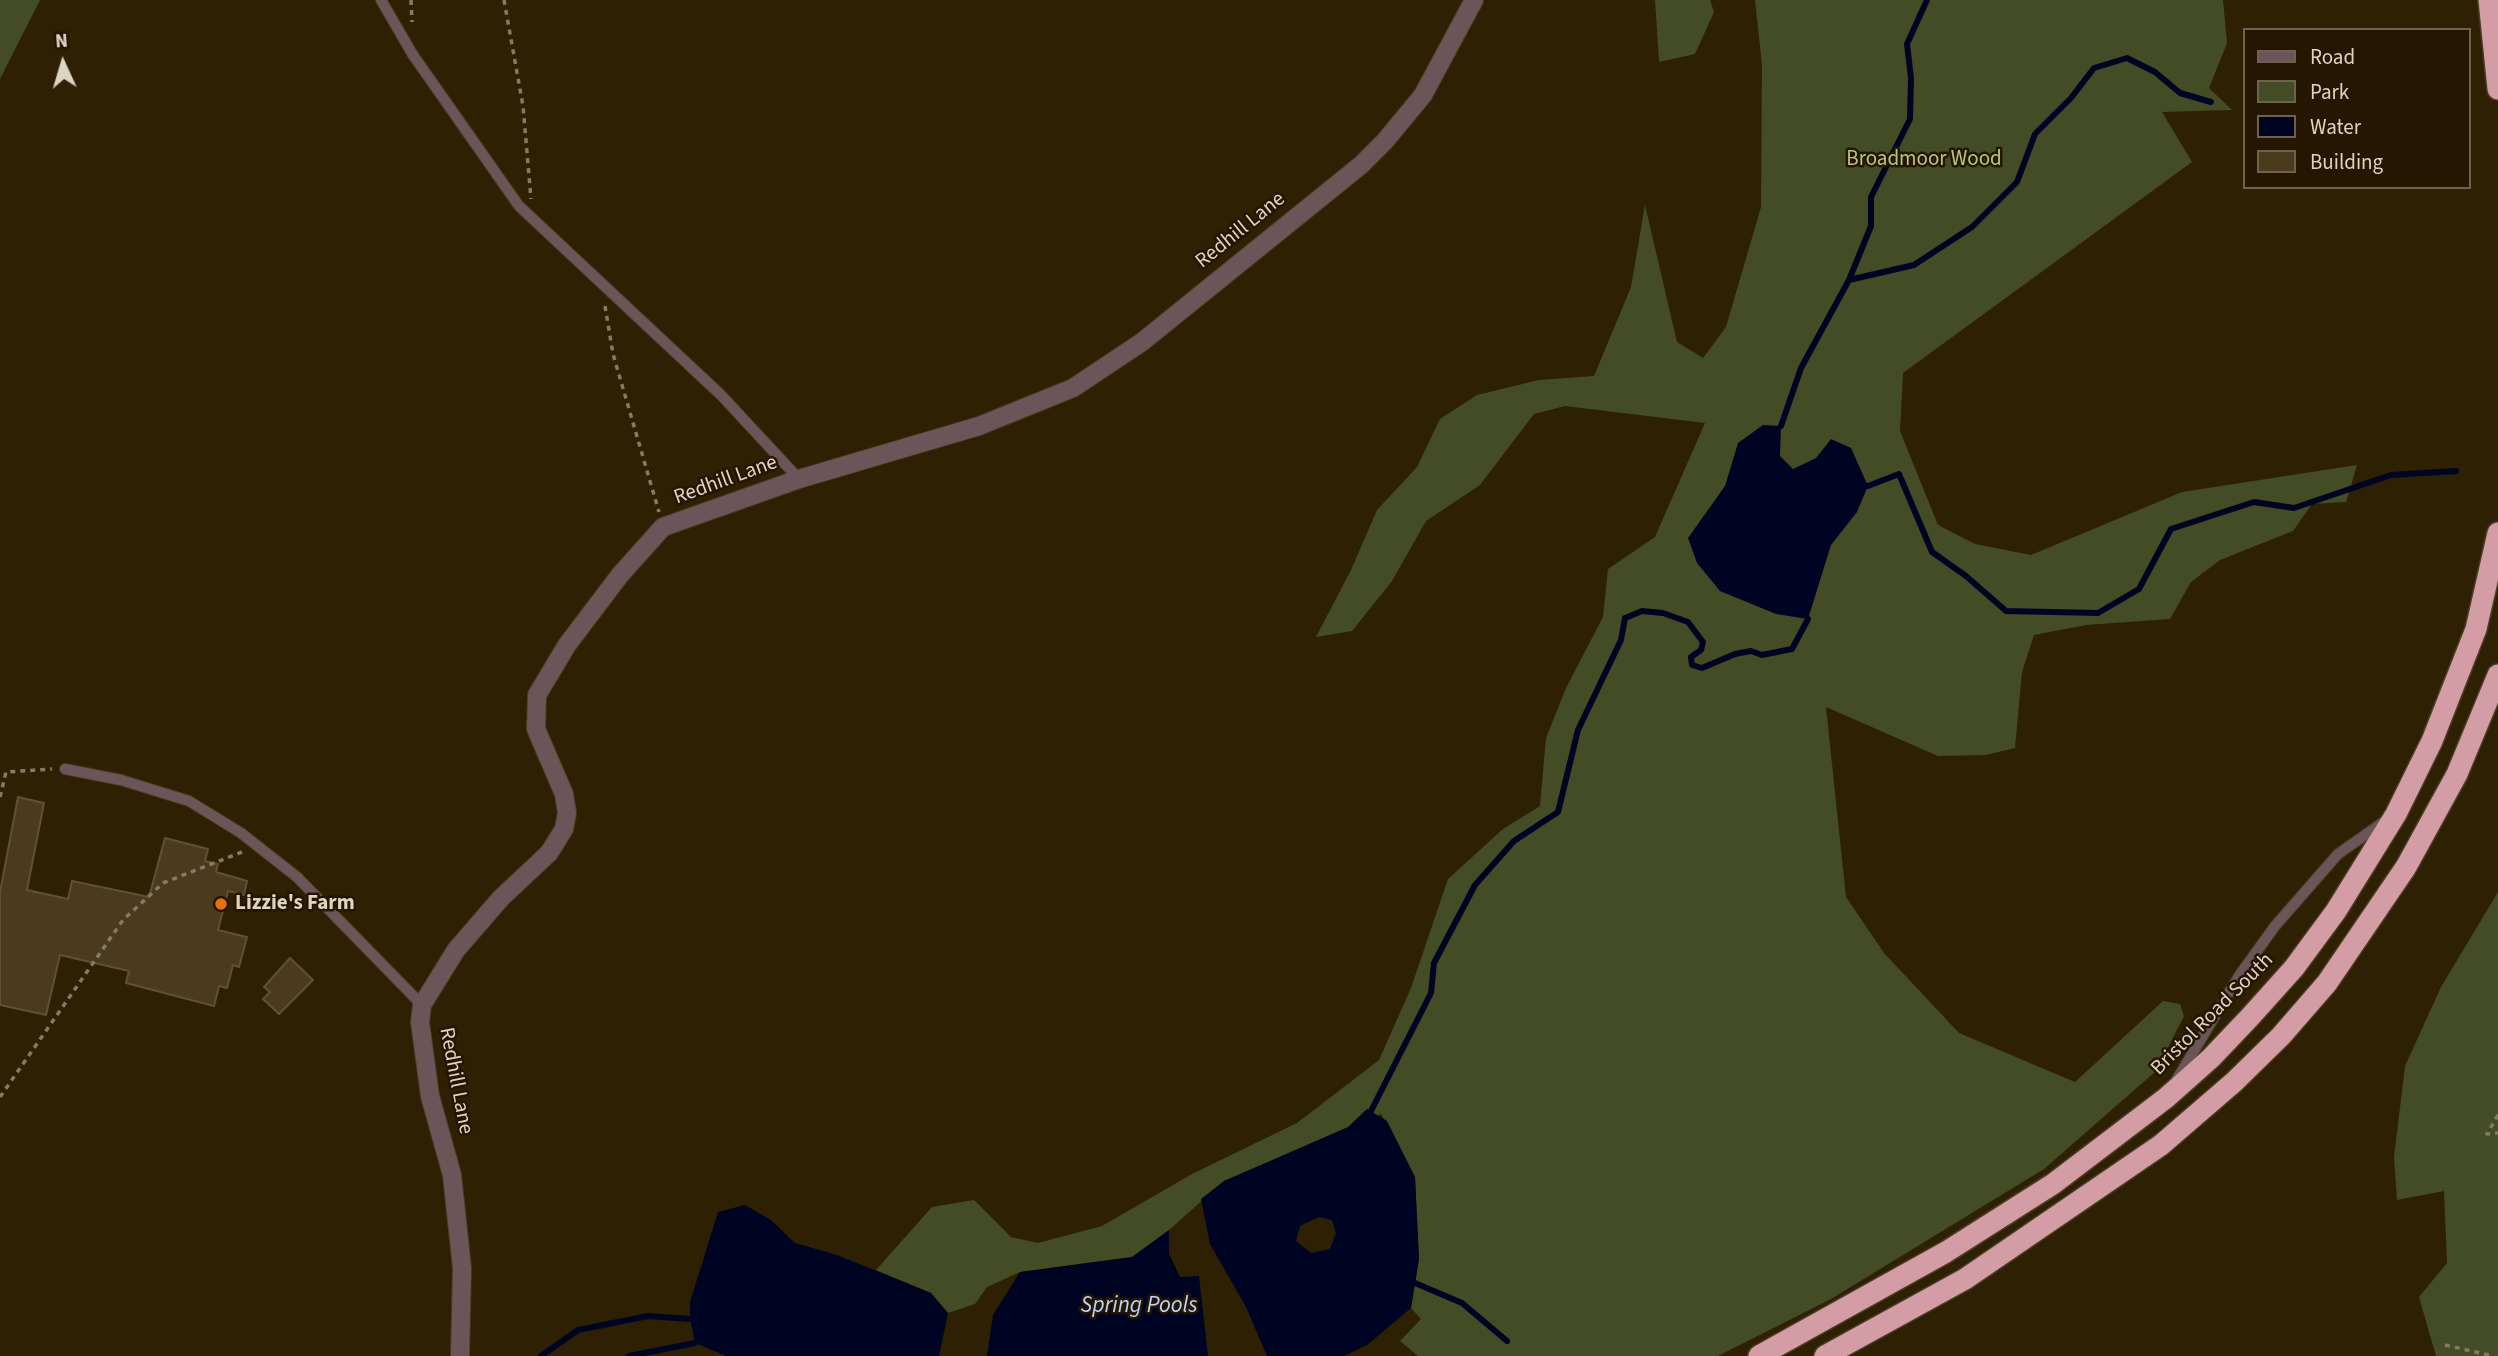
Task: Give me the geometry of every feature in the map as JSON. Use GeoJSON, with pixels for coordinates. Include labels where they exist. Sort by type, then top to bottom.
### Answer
{"type":"FeatureCollection","features":[{"type":"Feature","properties":{"kind":"highway"},"geometry":{"type":"LineString","coordinates":[[2489,0],[2498,89]]}},
{"type":"Feature","properties":{"kind":"highway","name":"Bristol Road South"},"geometry":{"type":"LineString","coordinates":[[1759,1356],[1946,1252],[2053,1184],[2166,1098],[2211,1058],[2294,968],[2336,911],[2396,814],[2432,741],[2476,629],[2498,533]]}},
{"type":"Feature","properties":{"kind":"highway"},"geometry":{"type":"LineString","coordinates":[[1825,1356],[1965,1279],[2161,1145],[2234,1082],[2271,1045],[2327,983],[2406,867],[2457,774],[2498,675]]}},
{"type":"Feature","properties":{"kind":"street","name":"Redhill Lane"},"geometry":{"type":"LineString","coordinates":[[464,1353],[462,1268],[452,1175],[430,1096],[420,1022],[422,1005],[456,950],[500,898],[549,853],[564,829],[567,813],[564,794],[536,729],[537,695],[567,645],[620,575],[663,527],[799,478],[1002,416],[1073,388],[1142,342],[1361,165],[1385,141],[1423,95],[1474,0]]}},
{"type":"Feature","properties":{"kind":"lane"},"geometry":{"type":"LineString","coordinates":[[381,0],[413,55],[519,206],[720,395],[799,478]]}},
{"type":"Feature","properties":{"kind":"lane"},"geometry":{"type":"LineString","coordinates":[[65,769],[121,780],[189,801],[258,846],[297,877],[422,1005]]}},
{"type":"Feature","properties":{"kind":"lane"},"geometry":{"type":"LineString","coordinates":[[2166,1098],[2239,976],[2275,926],[2338,854],[2396,814]]}},
{"type":"Feature","properties":{"kind":"path"},"geometry":{"type":"LineString","coordinates":[[505,0],[523,106],[532,219]]}},
{"type":"Feature","properties":{"kind":"path"},"geometry":{"type":"LineString","coordinates":[[602,284],[613,354],[663,527]]}},
{"type":"Feature","properties":{"kind":"path"},"geometry":{"type":"LineString","coordinates":[[0,773],[65,769]]}},
{"type":"Feature","properties":{"kind":"path"},"geometry":{"type":"LineString","coordinates":[[0,797],[6,772]]}},
{"type":"Feature","properties":{"kind":"path"},"geometry":{"type":"LineString","coordinates":[[0,1097],[123,920],[163,883],[195,868],[258,846]]}},
{"type":"Feature","properties":{"kind":"path"},"geometry":{"type":"LineString","coordinates":[[2498,1115],[2487,1134],[2498,1133]]}},
{"type":"Feature","properties":{"kind":"path"},"geometry":{"type":"LineString","coordinates":[[2445,1345],[2493,1356]]}},
{"type":"Feature","properties":{"kind":"green space"},"geometry":{"type":"Polygon","coordinates":[[[0,0],[40,0],[0,79],[0,0]]]}},
{"type":"Feature","properties":{"kind":"green space"},"geometry":{"type":"Polygon","coordinates":[[[1655,0],[1710,0],[1714,12],[1695,54],[1659,62],[1655,0]]]}},
{"type":"Feature","properties":{"kind":"green space","name":"Broadmoor Wood"},"geometry":{"type":"Polygon","coordinates":[[[1755,0],[2223,0],[2227,43],[2209,88],[2232,110],[2162,112],[2192,162],[1903,373],[1900,431],[1938,525],[1975,544],[2031,555],[2182,492],[2357,465],[2346,502],[2312,504],[2293,531],[2220,560],[2191,582],[2170,619],[2086,625],[2034,635],[2022,672],[2015,748],[1986,755],[1938,756],[1826,707],[1846,897],[1884,953],[1959,1033],[2075,1082],[2163,1001],[2180,1004],[2184,1016],[2156,1071],[2044,1169],[1831,1299],[1718,1356],[1418,1356],[1400,1341],[1421,1319],[1411,1308],[1419,1259],[1415,1177],[1381,1114],[1224,1181],[1169,1230],[1132,1257],[1020,1272],[987,1287],[975,1304],[948,1313],[931,1293],[876,1270],[932,1207],[974,1200],[1011,1237],[1038,1243],[1102,1226],[1192,1174],[1297,1123],[1379,1060],[1411,988],[1448,879],[1503,829],[1540,806],[1546,738],[1566,688],[1603,617],[1608,569],[1655,537],[1705,423],[1565,406],[1534,414],[1480,485],[1426,521],[1392,581],[1352,631],[1316,637],[1351,570],[1377,510],[1417,467],[1440,419],[1477,395],[1539,380],[1594,376],[1631,287],[1645,205],[1677,342],[1703,358],[1726,327],[1761,207],[1762,65],[1755,0]]]}},
{"type":"Feature","properties":{"kind":"green space"},"geometry":{"type":"Polygon","coordinates":[[[2498,892],[2498,1356],[2436,1356],[2419,1297],[2447,1263],[2444,1191],[2397,1200],[2394,1157],[2405,1066],[2441,987],[2498,892]]]}},
{"type":"Feature","properties":{"kind":"water"},"geometry":{"type":"Polygon","coordinates":[[[1763,425],[1781,426],[1780,456],[1793,469],[1816,458],[1831,439],[1851,448],[1868,486],[1857,512],[1831,545],[1808,619],[1776,614],[1720,591],[1697,563],[1688,538],[1725,486],[1738,443],[1763,425]]]}},
{"type":"Feature","properties":{"kind":"water"},"geometry":{"type":"Polygon","coordinates":[[[1367,1109],[1387,1121],[1415,1177],[1419,1259],[1411,1308],[1367,1345],[1344,1356],[1267,1356],[1246,1307],[1210,1244],[1201,1199],[1224,1181],[1348,1127],[1367,1109]],[[1319,1217],[1300,1226],[1296,1241],[1311,1253],[1330,1249],[1336,1233],[1332,1220],[1319,1217]]]}},
{"type":"Feature","properties":{"kind":"water"},"geometry":{"type":"Polygon","coordinates":[[[745,1205],[771,1220],[795,1243],[837,1255],[931,1293],[948,1313],[939,1356],[726,1356],[695,1343],[690,1302],[718,1212],[745,1205]]]}},
{"type":"Feature","properties":{"kind":"water","name":"Spring Pools"},"geometry":{"type":"Polygon","coordinates":[[[1169,1230],[1169,1254],[1180,1277],[1199,1276],[1208,1356],[987,1356],[993,1315],[1020,1272],[1132,1257],[1169,1230]]]}},
{"type":"Feature","properties":{"kind":"building"},"geometry":{"type":"Polygon","coordinates":[[[18,797],[44,803],[27,890],[68,899],[72,881],[149,897],[165,838],[208,849],[205,861],[218,864],[216,872],[247,881],[244,895],[228,891],[218,930],[247,937],[239,967],[233,965],[227,988],[219,986],[214,1006],[126,983],[129,971],[60,955],[46,1015],[0,1005],[0,892],[18,797]]]}},
{"type":"Feature","properties":{"kind":"building"},"geometry":{"type":"Polygon","coordinates":[[[290,958],[313,980],[279,1014],[263,999],[270,992],[264,987],[290,958]]]}},
{"type":"Feature","properties":{"kind":"waterway"},"geometry":{"type":"LineString","coordinates":[[1781,426],[1801,368],[1849,280],[1871,226],[1871,197],[1910,119],[1911,78],[1907,44],[1927,0]]}},
{"type":"Feature","properties":{"kind":"waterway"},"geometry":{"type":"LineString","coordinates":[[1849,280],[1914,265],[1972,227],[2017,182],[2035,134],[2071,98],[2094,68],[2127,58],[2155,72],[2180,93],[2211,102]]}},
{"type":"Feature","properties":{"kind":"waterway"},"geometry":{"type":"LineString","coordinates":[[1868,486],[1899,474],[1932,552],[1966,576],[2006,611],[2098,613],[2139,589],[2171,529],[2254,502],[2294,508],[2391,475],[2456,471]]}},
{"type":"Feature","properties":{"kind":"waterway"},"geometry":{"type":"LineString","coordinates":[[1371,1111],[1431,993],[1434,963],[1475,885],[1514,841],[1558,812],[1578,730],[1621,640],[1625,618],[1642,611],[1663,613],[1688,622],[1703,642],[1701,650],[1691,657],[1692,665],[1702,668],[1735,654],[1751,651],[1762,655],[1792,649],[1808,619]]}},
{"type":"Feature","properties":{"kind":"waterway"},"geometry":{"type":"LineString","coordinates":[[1415,1283],[1462,1303],[1507,1341]]}},
{"type":"Feature","properties":{"kind":"waterway"},"geometry":{"type":"LineString","coordinates":[[541,1356],[578,1330],[648,1316],[690,1319]]}},
{"type":"Feature","properties":{"kind":"waterway"},"geometry":{"type":"LineString","coordinates":[[629,1356],[695,1343]]}},
{"type":"Feature","properties":{"kind":"place","name":"Lizzie's Farm"},"geometry":{"type":"Point","coordinates":[221,904]}}]}
